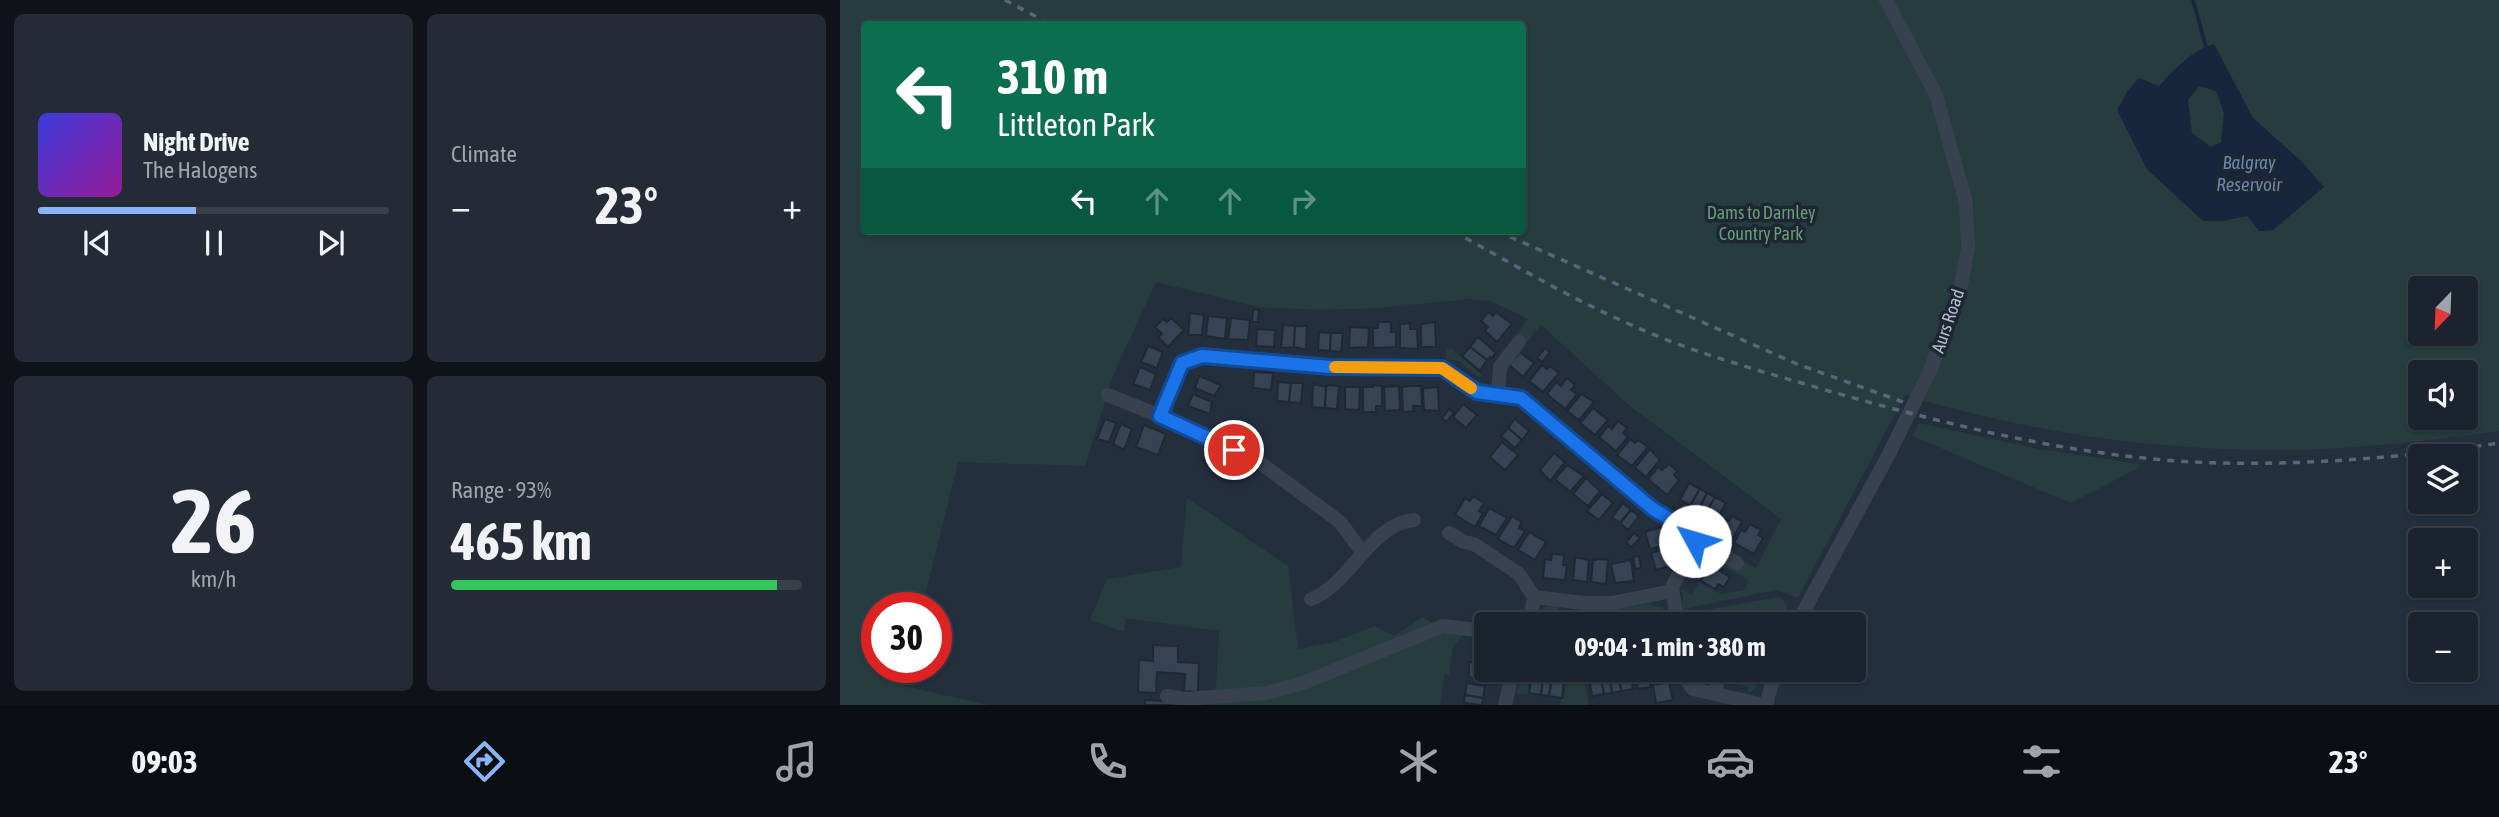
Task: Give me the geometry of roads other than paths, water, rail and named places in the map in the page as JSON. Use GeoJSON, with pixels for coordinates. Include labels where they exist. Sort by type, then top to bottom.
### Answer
{"type":"FeatureCollection","features":[{"type":"Feature","properties":{"kind":"street","name":"Aurs Road"},"geometry":{"type":"LineString","coordinates":[[1803,612],[1889,454],[1929,373],[1959,296],[1968,248],[1966,203],[1936,95],[1886,0]]}},
{"type":"Feature","properties":{"kind":"street"},"geometry":{"type":"LineString","coordinates":[[1498,394],[1500,367],[1519,342]]}},
{"type":"Feature","properties":{"kind":"street"},"geometry":{"type":"LineString","coordinates":[[1160,416],[1182,363],[1202,356],[1330,367],[1442,368],[1477,392],[1521,398],[1653,509],[1687,529],[1695,541],[1737,563]]}},
{"type":"Feature","properties":{"kind":"street"},"geometry":{"type":"LineString","coordinates":[[1108,395],[1259,462],[1340,522],[1363,553]]}},
{"type":"Feature","properties":{"kind":"street"},"geometry":{"type":"LineString","coordinates":[[1311,599],[1322,595],[1399,521],[1414,520]]}},
{"type":"Feature","properties":{"kind":"street"},"geometry":{"type":"LineString","coordinates":[[1449,533],[1464,542],[1474,544],[1520,574],[1534,597],[1531,612]]}},
{"type":"Feature","properties":{"kind":"street"},"geometry":{"type":"LineString","coordinates":[[1676,612],[1672,587],[1695,541]]}},
{"type":"Feature","properties":{"kind":"street"},"geometry":{"type":"LineString","coordinates":[[1534,597],[1583,603],[1612,603],[1672,591]]}},
{"type":"Feature","properties":{"kind":"street"},"geometry":{"type":"LineString","coordinates":[[1167,696],[1185,699],[1267,693],[1303,683],[1443,626],[1474,630]]}},
{"type":"Feature","properties":{"kind":"street"},"geometry":{"type":"LineString","coordinates":[[1505,705],[1510,682]]}},
{"type":"Feature","properties":{"kind":"street"},"geometry":{"type":"LineString","coordinates":[[1688,682],[1693,689],[1718,698],[1765,705],[1772,682]]}},
{"type":"Feature","properties":{"kind":"water","name":"Balgray Reservoir"},"geometry":{"type":"Polygon","coordinates":[[[2214,44],[2253,118],[2300,160],[2324,187],[2273,230],[2259,231],[2247,216],[2223,221],[2203,221],[2147,169],[2117,110],[2139,78],[2159,86],[2184,61],[2214,44]],[[2199,86],[2188,100],[2192,133],[2211,147],[2221,142],[2224,113],[2216,91],[2199,86]]]}},
{"type":"Feature","properties":{"kind":"waterway"},"geometry":{"type":"LineString","coordinates":[[2193,0],[2206,47]]}},
{"type":"Feature","properties":{"kind":"railway"},"geometry":{"type":"LineString","coordinates":[[1005,0],[1044,21]]}},
{"type":"Feature","properties":{"kind":"railway"},"geometry":{"type":"LineString","coordinates":[[1460,235],[1582,302],[1676,343],[1752,369],[1877,404],[2023,439],[2122,456],[2221,463],[2360,459],[2499,443]]}},
{"type":"Feature","properties":{"kind":"railway"},"geometry":{"type":"LineString","coordinates":[[1506,235],[1797,364],[1903,402]]}},
{"type":"Feature","properties":{"kind":"park label","name":"Dams to Darnley Country Park"},"geometry":{"type":"Point","coordinates":[1761,223]}}]}
